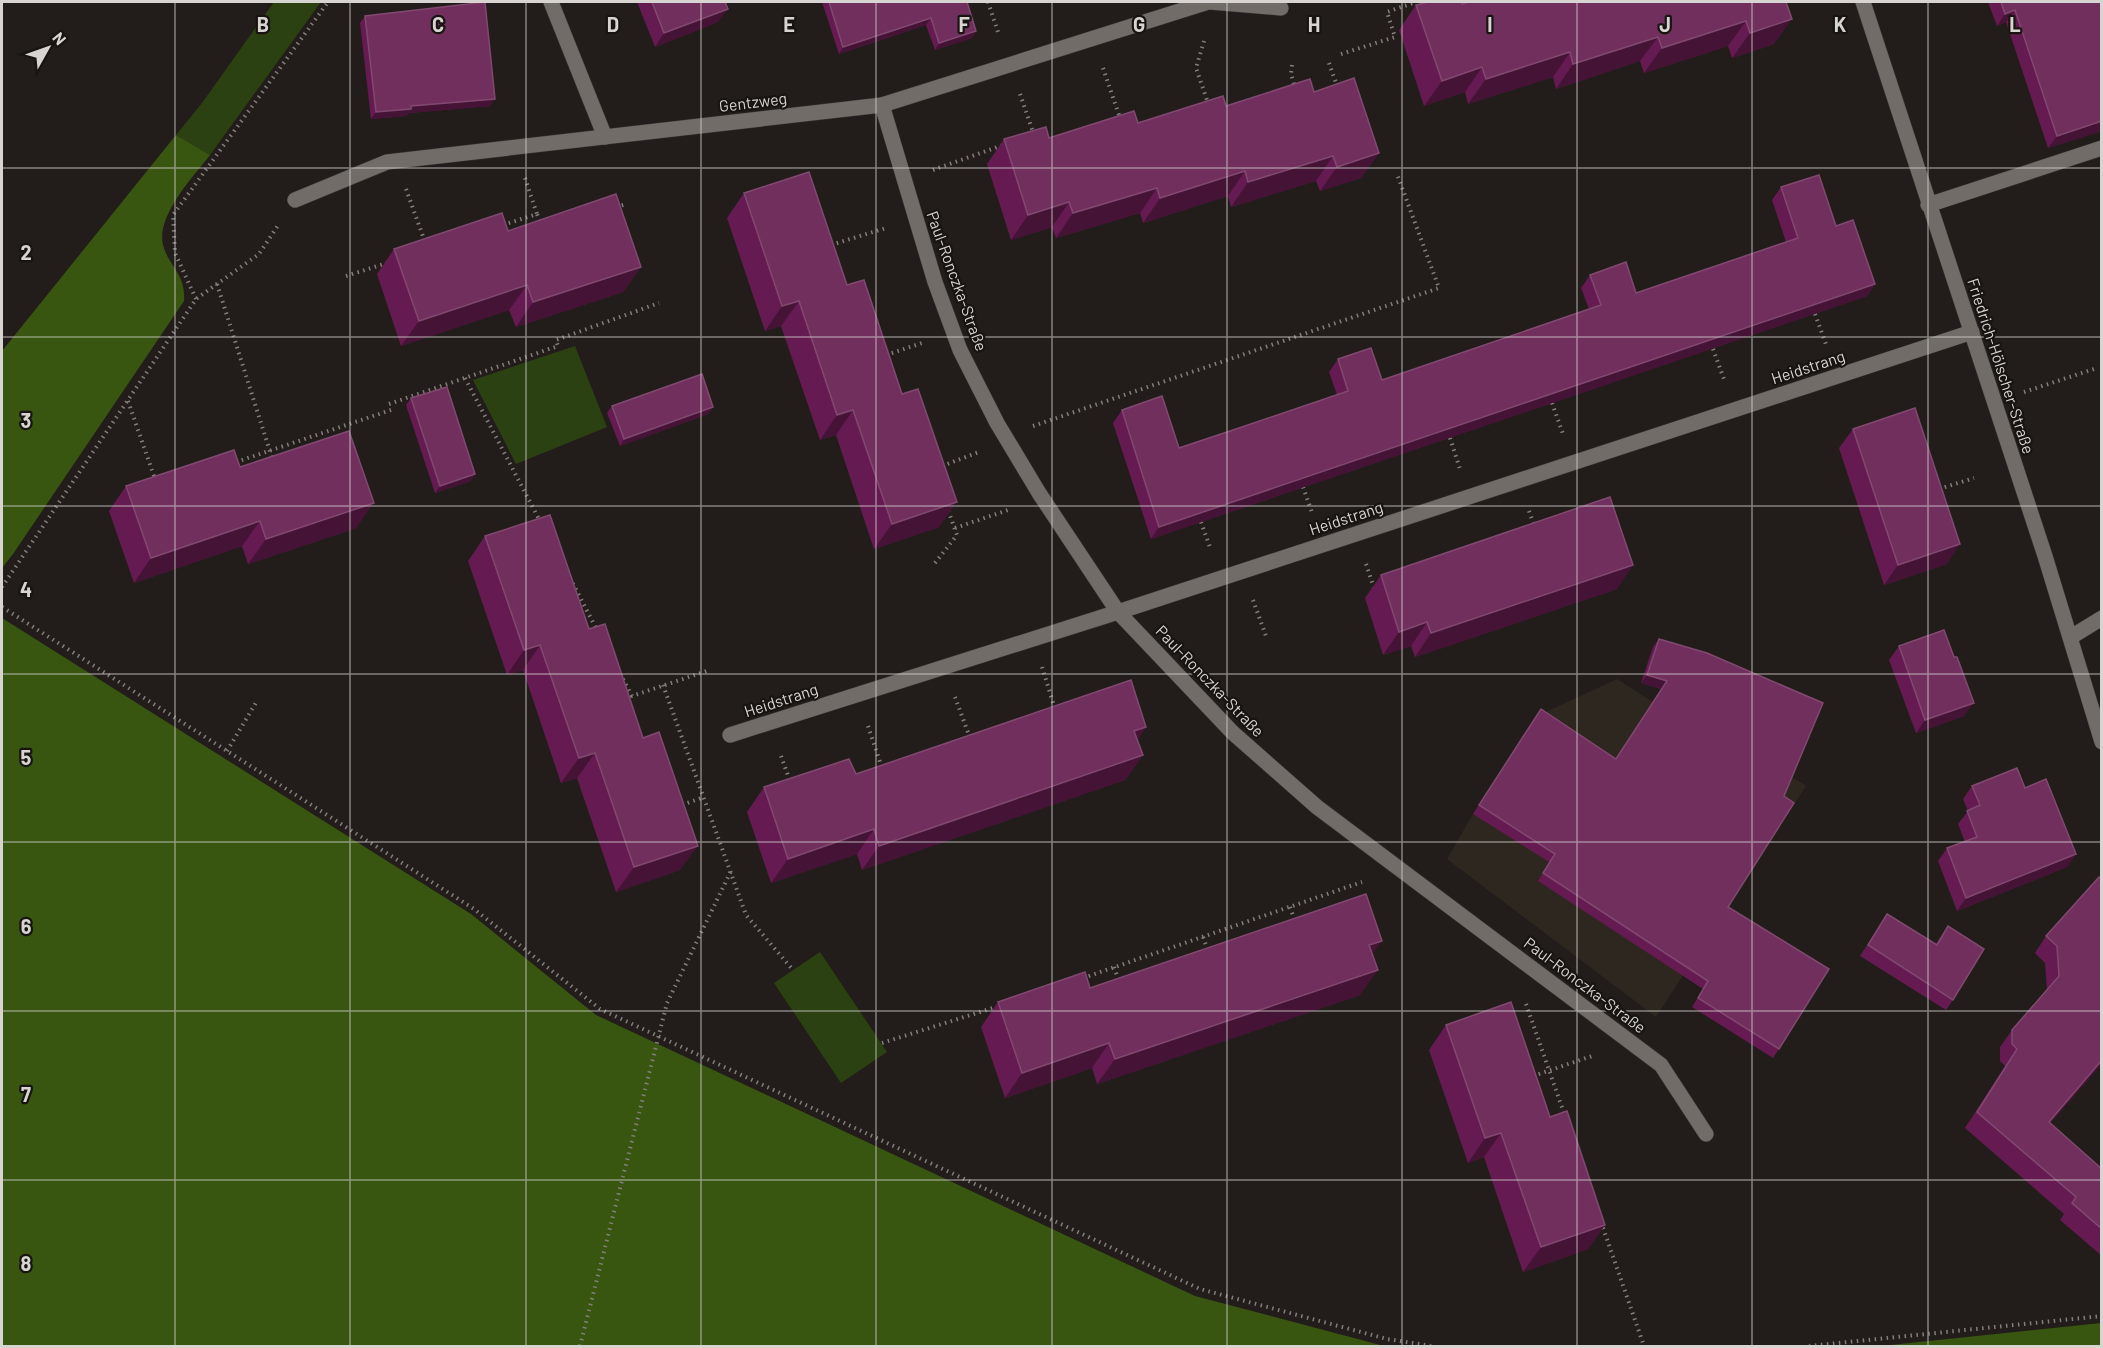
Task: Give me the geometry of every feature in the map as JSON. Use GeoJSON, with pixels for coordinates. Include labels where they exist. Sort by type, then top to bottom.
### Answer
{"type":"FeatureCollection","features":[{"type":"Feature","properties":{"kind":"street"},"geometry":{"type":"LineString","coordinates":[[551,2],[605,137]]}},
{"type":"Feature","properties":{"kind":"street","name":"Gentzweg"},"geometry":{"type":"LineString","coordinates":[[295,200],[387,162],[882,105],[1209,2],[1281,8]]}},
{"type":"Feature","properties":{"kind":"street","name":"Friedrich-Hölscher-Straße"},"geometry":{"type":"LineString","coordinates":[[1863,2],[2072,638],[2102,742]]}},
{"type":"Feature","properties":{"kind":"street","name":"Paul-Ronczka-Straße"},"geometry":{"type":"LineString","coordinates":[[882,105],[931,271],[960,350],[997,423],[1033,483],[1118,612],[1233,733],[1317,807],[1661,1065],[1706,1134]]}},
{"type":"Feature","properties":{"kind":"street"},"geometry":{"type":"LineString","coordinates":[[1928,205],[2102,148]]}},
{"type":"Feature","properties":{"kind":"street","name":"Heidstrang"},"geometry":{"type":"LineString","coordinates":[[730,735],[1118,612],[1972,332]]}},
{"type":"Feature","properties":{"kind":"street"},"geometry":{"type":"LineString","coordinates":[[2072,638],[2102,618]]}},
{"type":"Feature","properties":{"kind":"path"},"geometry":{"type":"LineString","coordinates":[[196,299],[175,254],[173,215],[328,2]]}},
{"type":"Feature","properties":{"kind":"path"},"geometry":{"type":"LineString","coordinates":[[1341,54],[1395,37],[1387,12],[1416,2]]}},
{"type":"Feature","properties":{"kind":"path"},"geometry":{"type":"LineString","coordinates":[[1204,41],[1196,68],[1210,108]]}},
{"type":"Feature","properties":{"kind":"path"},"geometry":{"type":"LineString","coordinates":[[1328,89],[1337,86],[1329,63]]}},
{"type":"Feature","properties":{"kind":"path"},"geometry":{"type":"LineString","coordinates":[[1102,65],[1122,125]]}},
{"type":"Feature","properties":{"kind":"path"},"geometry":{"type":"LineString","coordinates":[[1292,65],[1291,74],[1297,91]]}},
{"type":"Feature","properties":{"kind":"path"},"geometry":{"type":"LineString","coordinates":[[1019,90],[1036,143]]}},
{"type":"Feature","properties":{"kind":"path"},"geometry":{"type":"LineString","coordinates":[[1023,138],[1034,134]]}},
{"type":"Feature","properties":{"kind":"path"},"geometry":{"type":"LineString","coordinates":[[930,171],[1013,142]]}},
{"type":"Feature","properties":{"kind":"path"},"geometry":{"type":"LineString","coordinates":[[1030,427],[1439,288],[1397,174]]}},
{"type":"Feature","properties":{"kind":"path"},"geometry":{"type":"LineString","coordinates":[[524,177],[544,232]]}},
{"type":"Feature","properties":{"kind":"path"},"geometry":{"type":"LineString","coordinates":[[403,180],[427,250]]}},
{"type":"Feature","properties":{"kind":"path"},"geometry":{"type":"LineString","coordinates":[[2,587],[196,299],[259,254],[295,200]]}},
{"type":"Feature","properties":{"kind":"path"},"geometry":{"type":"LineString","coordinates":[[606,211],[627,204]]}},
{"type":"Feature","properties":{"kind":"path"},"geometry":{"type":"LineString","coordinates":[[493,228],[537,214]]}},
{"type":"Feature","properties":{"kind":"path"},"geometry":{"type":"LineString","coordinates":[[821,248],[886,228]]}},
{"type":"Feature","properties":{"kind":"path"},"geometry":{"type":"LineString","coordinates":[[346,276],[397,260]]}},
{"type":"Feature","properties":{"kind":"path"},"geometry":{"type":"LineString","coordinates":[[217,284],[273,462]]}},
{"type":"Feature","properties":{"kind":"path"},"geometry":{"type":"LineString","coordinates":[[389,404],[521,361],[558,346],[556,340],[659,303]]}},
{"type":"Feature","properties":{"kind":"path"},"geometry":{"type":"LineString","coordinates":[[1815,314],[1828,351]]}},
{"type":"Feature","properties":{"kind":"path"},"geometry":{"type":"LineString","coordinates":[[876,359],[926,341]]}},
{"type":"Feature","properties":{"kind":"path"},"geometry":{"type":"LineString","coordinates":[[1713,348],[1726,386]]}},
{"type":"Feature","properties":{"kind":"path"},"geometry":{"type":"LineString","coordinates":[[2024,392],[2097,368]]}},
{"type":"Feature","properties":{"kind":"path"},"geometry":{"type":"LineString","coordinates":[[465,378],[492,423],[543,527]]}},
{"type":"Feature","properties":{"kind":"path"},"geometry":{"type":"LineString","coordinates":[[128,400],[159,488]]}},
{"type":"Feature","properties":{"kind":"path"},"geometry":{"type":"LineString","coordinates":[[1552,403],[1565,441]]}},
{"type":"Feature","properties":{"kind":"path"},"geometry":{"type":"LineString","coordinates":[[225,466],[391,410]]}},
{"type":"Feature","properties":{"kind":"path"},"geometry":{"type":"LineString","coordinates":[[1450,438],[1463,476]]}},
{"type":"Feature","properties":{"kind":"path"},"geometry":{"type":"LineString","coordinates":[[933,470],[982,451]]}},
{"type":"Feature","properties":{"kind":"path"},"geometry":{"type":"LineString","coordinates":[[1934,491],[1974,478]]}},
{"type":"Feature","properties":{"kind":"path"},"geometry":{"type":"LineString","coordinates":[[1303,487],[1313,516]]}},
{"type":"Feature","properties":{"kind":"path"},"geometry":{"type":"LineString","coordinates":[[1527,504],[1536,530]]}},
{"type":"Feature","properties":{"kind":"path"},"geometry":{"type":"LineString","coordinates":[[955,528],[1016,508]]}},
{"type":"Feature","properties":{"kind":"path"},"geometry":{"type":"LineString","coordinates":[[935,564],[957,535],[948,509]]}},
{"type":"Feature","properties":{"kind":"path"},"geometry":{"type":"LineString","coordinates":[[1364,558],[1376,594]]}},
{"type":"Feature","properties":{"kind":"path"},"geometry":{"type":"LineString","coordinates":[[565,568],[601,637]]}},
{"type":"Feature","properties":{"kind":"path"},"geometry":{"type":"LineString","coordinates":[[568,592],[576,589]]}},
{"type":"Feature","properties":{"kind":"path"},"geometry":{"type":"LineString","coordinates":[[2,607],[474,909],[600,1009],[1200,1289],[1388,1339],[1432,1347]]}},
{"type":"Feature","properties":{"kind":"path"},"geometry":{"type":"LineString","coordinates":[[1041,664],[1057,712]]}},
{"type":"Feature","properties":{"kind":"path"},"geometry":{"type":"LineString","coordinates":[[623,698],[710,670]]}},
{"type":"Feature","properties":{"kind":"path"},"geometry":{"type":"LineString","coordinates":[[621,676],[632,696]]}},
{"type":"Feature","properties":{"kind":"path"},"geometry":{"type":"LineString","coordinates":[[663,685],[746,915],[793,970]]}},
{"type":"Feature","properties":{"kind":"path"},"geometry":{"type":"LineString","coordinates":[[954,695],[972,743]]}},
{"type":"Feature","properties":{"kind":"path"},"geometry":{"type":"LineString","coordinates":[[227,751],[257,701]]}},
{"type":"Feature","properties":{"kind":"path"},"geometry":{"type":"LineString","coordinates":[[868,726],[884,773]]}},
{"type":"Feature","properties":{"kind":"path"},"geometry":{"type":"LineString","coordinates":[[782,756],[792,786]]}},
{"type":"Feature","properties":{"kind":"path"},"geometry":{"type":"LineString","coordinates":[[672,809],[704,797]]}},
{"type":"Feature","properties":{"kind":"path"},"geometry":{"type":"LineString","coordinates":[[580,1347],[667,1003],[731,871]]}},
{"type":"Feature","properties":{"kind":"path"},"geometry":{"type":"LineString","coordinates":[[1081,978],[1372,879]]}},
{"type":"Feature","properties":{"kind":"path"},"geometry":{"type":"LineString","coordinates":[[1290,907],[1297,926]]}},
{"type":"Feature","properties":{"kind":"path"},"geometry":{"type":"LineString","coordinates":[[1203,937],[1210,956]]}},
{"type":"Feature","properties":{"kind":"path"},"geometry":{"type":"LineString","coordinates":[[1114,967],[1121,986]]}},
{"type":"Feature","properties":{"kind":"path"},"geometry":{"type":"LineString","coordinates":[[1526,1002],[1569,1127]]}},
{"type":"Feature","properties":{"kind":"path"},"geometry":{"type":"LineString","coordinates":[[882,1043],[1005,1004]]}},
{"type":"Feature","properties":{"kind":"path"},"geometry":{"type":"LineString","coordinates":[[1531,1077],[1604,1052]]}},
{"type":"Feature","properties":{"kind":"path"},"geometry":{"type":"LineString","coordinates":[[1599,1216],[1644,1347]]}},
{"type":"Feature","properties":{"kind":"path"},"geometry":{"type":"LineString","coordinates":[[1809,1347],[2102,1316]]}},
{"type":"Feature","properties":{"kind":"shaded area"},"geometry":{"type":"Polygon","coordinates":[[[1617,679],[1687,724],[1777,767],[1806,786],[1656,1017],[1447,859],[1535,717],[1617,679]]]}},
{"type":"Feature","properties":{"kind":"green space"},"geometry":{"type":"Polygon","coordinates":[[[274,2],[321,2],[210,155],[176,135],[202,103],[274,2]]]}},
{"type":"Feature","properties":{"kind":"green space"},"geometry":{"type":"Polygon","coordinates":[[[176,135],[210,155],[170,210],[162,234],[166,253],[180,277],[184,301],[2,568],[2,351],[176,135]]]}},
{"type":"Feature","properties":{"kind":"green space"},"geometry":{"type":"Polygon","coordinates":[[[575,346],[607,427],[516,464],[473,380],[575,346]]]}},
{"type":"Feature","properties":{"kind":"green space"},"geometry":{"type":"Polygon","coordinates":[[[2,618],[471,914],[596,1015],[1195,1296],[1384,1346],[2,1346],[2,618]]]}},
{"type":"Feature","properties":{"kind":"green space"},"geometry":{"type":"Polygon","coordinates":[[[820,952],[887,1052],[841,1083],[774,983],[820,952]]]}},
{"type":"Feature","properties":{"kind":"green space"},"geometry":{"type":"Polygon","coordinates":[[[2101,1323],[2101,1346],[1881,1346],[2101,1323]]]}},
{"type":"Feature","properties":{"kind":"building"},"geometry":{"type":"Polygon","coordinates":[[[485,2],[495,99],[411,106],[411,109],[376,112],[365,16],[485,2]]]}},
{"type":"Feature","properties":{"kind":"building"},"geometry":{"type":"Polygon","coordinates":[[[652,2],[725,2],[728,9],[664,33],[652,2]]]}},
{"type":"Feature","properties":{"kind":"building"},"geometry":{"type":"Polygon","coordinates":[[[829,2],[967,2],[976,31],[939,43],[931,18],[843,47],[829,2]]]}},
{"type":"Feature","properties":{"kind":"building"},"geometry":{"type":"Polygon","coordinates":[[[1428,2],[1462,2],[1462,4],[1469,2],[1786,2],[1792,19],[1750,33],[1746,21],[1662,48],[1658,37],[1573,64],[1570,52],[1486,79],[1482,67],[1442,81],[1416,5],[1428,2]]]}},
{"type":"Feature","properties":{"kind":"building"},"geometry":{"type":"Polygon","coordinates":[[[2001,2],[2102,2],[2102,121],[2057,136],[2015,10],[2005,14],[2001,2]]]}},
{"type":"Feature","properties":{"kind":"building"},"geometry":{"type":"Polygon","coordinates":[[[1354,78],[1379,153],[1337,167],[1333,156],[1248,182],[1245,171],[1160,198],[1157,188],[1073,213],[1069,202],[1028,215],[1004,139],[1046,127],[1049,138],[1134,111],[1138,123],[1223,96],[1226,106],[1310,79],[1314,92],[1354,78]]]}},
{"type":"Feature","properties":{"kind":"building"},"geometry":{"type":"Polygon","coordinates":[[[809,172],[847,285],[864,280],[902,394],[918,389],[957,502],[892,524],[853,410],[837,415],[799,301],[782,306],[744,193],[809,172]]]}},
{"type":"Feature","properties":{"kind":"building"},"geometry":{"type":"Polygon","coordinates":[[[1819,175],[1836,226],[1853,220],[1875,284],[1159,527],[1122,410],[1162,396],[1179,448],[1348,391],[1338,359],[1371,348],[1382,380],[1601,305],[1590,275],[1626,262],[1636,293],[1798,238],[1781,187],[1819,175]]]}},
{"type":"Feature","properties":{"kind":"building"},"geometry":{"type":"Polygon","coordinates":[[[616,194],[641,267],[533,302],[527,285],[419,321],[394,249],[502,213],[508,231],[616,194]]]}},
{"type":"Feature","properties":{"kind":"building"},"geometry":{"type":"Polygon","coordinates":[[[702,374],[713,407],[624,439],[612,406],[702,374]]]}},
{"type":"Feature","properties":{"kind":"building"},"geometry":{"type":"Polygon","coordinates":[[[447,387],[475,474],[440,486],[411,398],[447,387]]]}},
{"type":"Feature","properties":{"kind":"building"},"geometry":{"type":"Polygon","coordinates":[[[1915,408],[1960,544],[1898,565],[1853,429],[1915,408]]]}},
{"type":"Feature","properties":{"kind":"building"},"geometry":{"type":"Polygon","coordinates":[[[349,431],[374,503],[266,539],[260,521],[151,558],[126,486],[234,450],[240,467],[349,431]]]}},
{"type":"Feature","properties":{"kind":"building"},"geometry":{"type":"Polygon","coordinates":[[[1610,497],[1633,565],[1431,633],[1427,622],[1399,632],[1381,575],[1610,497]]]}},
{"type":"Feature","properties":{"kind":"building"},"geometry":{"type":"Polygon","coordinates":[[[550,515],[589,629],[605,624],[643,738],[659,732],[698,846],[634,867],[595,753],[579,758],[540,645],[524,650],[485,536],[550,515]]]}},
{"type":"Feature","properties":{"kind":"building"},"geometry":{"type":"Polygon","coordinates":[[[1944,630],[1974,703],[1925,720],[1899,646],[1944,630]]]}},
{"type":"Feature","properties":{"kind":"building"},"geometry":{"type":"Polygon","coordinates":[[[1659,639],[1707,653],[1823,703],[1784,796],[1794,803],[1728,907],[1829,969],[1779,1049],[1698,998],[1708,981],[1543,873],[1555,854],[1479,805],[1541,709],[1616,759],[1667,681],[1647,675],[1659,639]]]}},
{"type":"Feature","properties":{"kind":"building"},"geometry":{"type":"Polygon","coordinates":[[[1131,680],[1146,727],[1134,731],[1143,755],[879,846],[874,829],[788,859],[764,787],[849,759],[856,774],[1131,680]]]}},
{"type":"Feature","properties":{"kind":"building"},"geometry":{"type":"Polygon","coordinates":[[[2017,768],[2025,788],[2046,779],[2076,854],[1966,898],[1947,848],[1977,837],[1967,811],[1980,805],[1972,786],[2017,768]]]}},
{"type":"Feature","properties":{"kind":"building"},"geometry":{"type":"Polygon","coordinates":[[[2099,877],[2102,880],[2102,1060],[2049,1122],[2102,1169],[2102,1229],[2072,1203],[2076,1197],[1977,1112],[2017,1049],[2012,1044],[2012,1030],[2059,976],[2057,946],[2046,936],[2099,877]]]}},
{"type":"Feature","properties":{"kind":"building"},"geometry":{"type":"Polygon","coordinates":[[[1366,894],[1382,941],[1369,945],[1378,970],[1115,1059],[1109,1043],[1022,1073],[998,1002],[1085,972],[1090,988],[1366,894]]]}},
{"type":"Feature","properties":{"kind":"building"},"geometry":{"type":"Polygon","coordinates":[[[1887,914],[1937,945],[1948,926],[1984,949],[1953,1000],[1868,945],[1887,914]]]}},
{"type":"Feature","properties":{"kind":"building"},"geometry":{"type":"Polygon","coordinates":[[[1511,1002],[1550,1117],[1567,1111],[1605,1225],[1541,1247],[1501,1133],[1485,1138],[1446,1025],[1511,1002]]]}}]}
